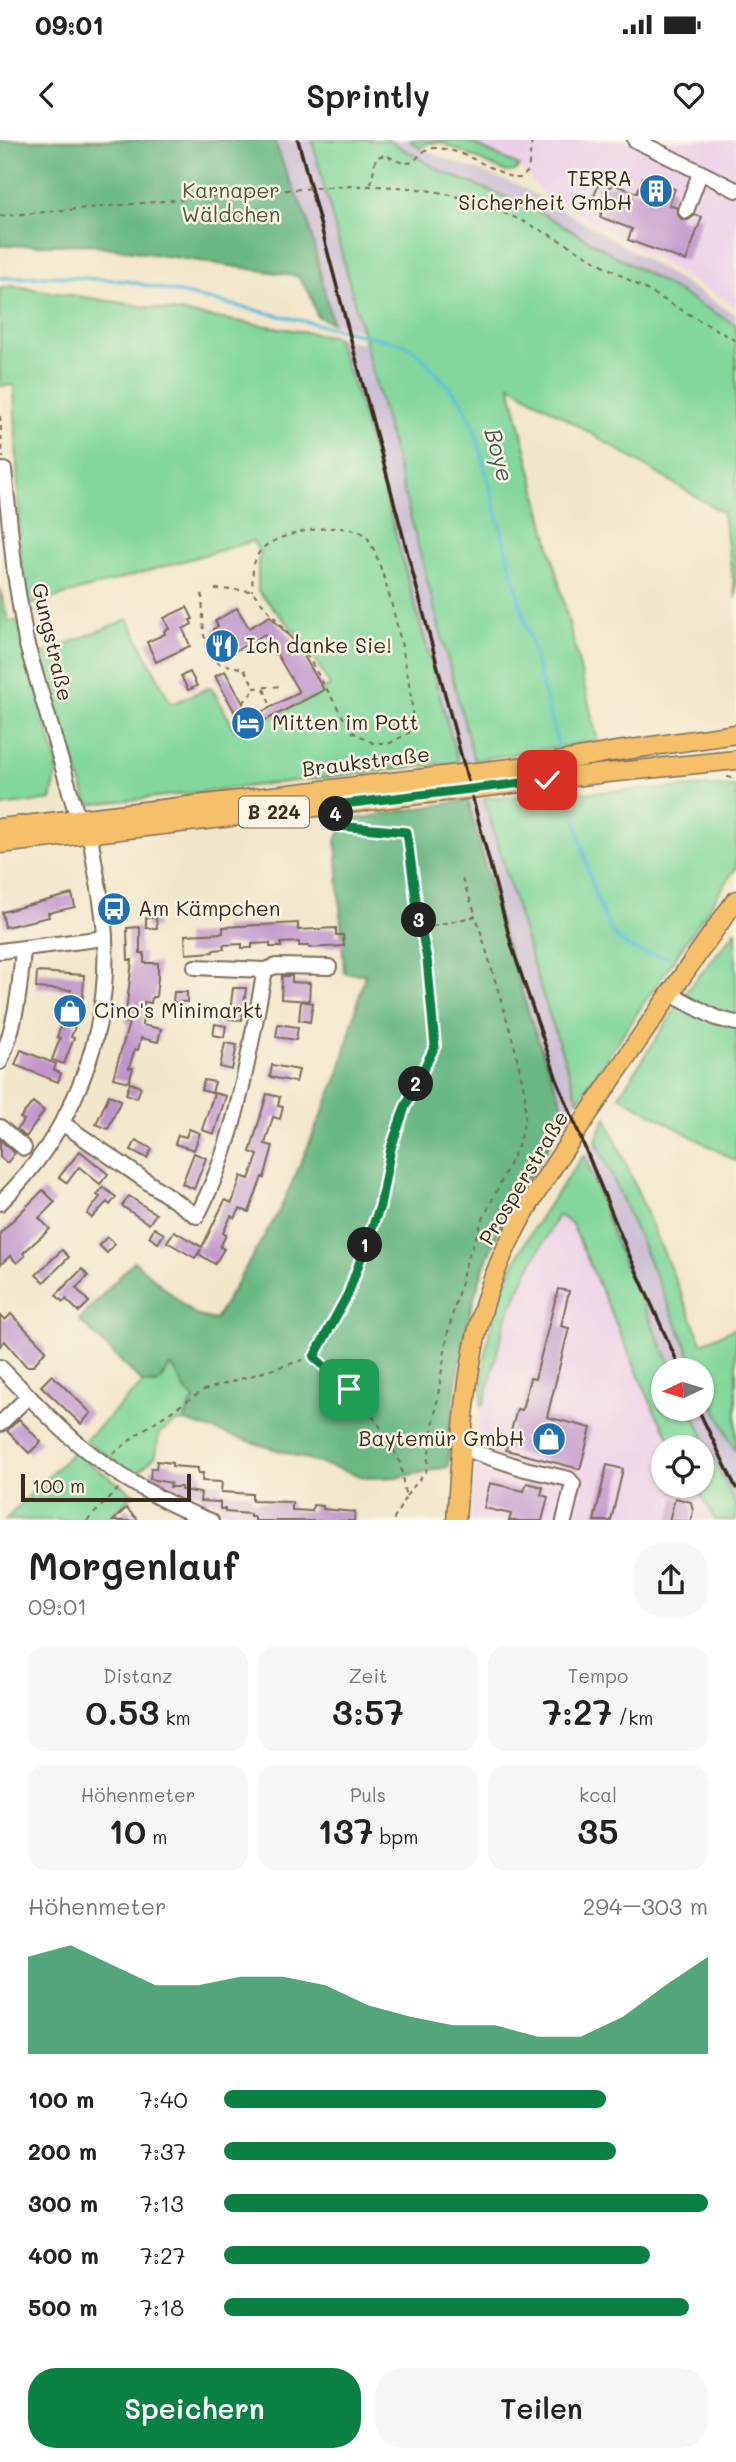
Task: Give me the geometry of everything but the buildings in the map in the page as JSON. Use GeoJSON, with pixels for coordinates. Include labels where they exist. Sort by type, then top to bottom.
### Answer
{"type":"FeatureCollection","features":[{"type":"Feature","properties":{"kind":"main road","name":"Braukstraße"},"geometry":{"type":"LineString","coordinates":[[0,844],[335,805],[580,767],[736,734]]}},
{"type":"Feature","properties":{"kind":"main road","name":"Braukstraße"},"geometry":{"type":"LineString","coordinates":[[580,767],[736,760]]}},
{"type":"Feature","properties":{"kind":"main road"},"geometry":{"type":"LineString","coordinates":[[709,762],[736,771]]}},
{"type":"Feature","properties":{"kind":"main road","name":"Braukstraße"},"geometry":{"type":"LineString","coordinates":[[0,828],[545,772]]}},
{"type":"Feature","properties":{"kind":"main road","name":"Prosperstraße"},"geometry":{"type":"LineString","coordinates":[[455,1518],[478,1328],[492,1280],[512,1233],[669,993],[736,900]]}},
{"type":"Feature","properties":{"kind":"street"},"geometry":{"type":"LineString","coordinates":[[635,140],[660,146],[700,173],[736,190]]}},
{"type":"Feature","properties":{"kind":"street"},"geometry":{"type":"LineString","coordinates":[[686,211],[700,173]]}},
{"type":"Feature","properties":{"kind":"street","name":"Gungstraße"},"geometry":{"type":"LineString","coordinates":[[4,470],[15,574],[26,642],[78,819]]}},
{"type":"Feature","properties":{"kind":"street"},"geometry":{"type":"LineString","coordinates":[[0,1203],[38,1161],[62,1123],[76,1096],[98,1028],[104,989],[105,938],[90,834]]}},
{"type":"Feature","properties":{"kind":"street"},"geometry":{"type":"LineString","coordinates":[[0,951],[105,938]]}},
{"type":"Feature","properties":{"kind":"street"},"geometry":{"type":"LineString","coordinates":[[0,1062],[16,1013],[23,949]]}},
{"type":"Feature","properties":{"kind":"street"},"geometry":{"type":"LineString","coordinates":[[195,967],[265,970],[276,966],[329,967]]}},
{"type":"Feature","properties":{"kind":"street"},"geometry":{"type":"LineString","coordinates":[[62,1123],[197,1216],[210,1190],[233,1128],[254,1039],[265,970]]}},
{"type":"Feature","properties":{"kind":"street"},"geometry":{"type":"LineString","coordinates":[[669,993],[716,1018],[736,1023]]}},
{"type":"Feature","properties":{"kind":"street"},"geometry":{"type":"LineString","coordinates":[[0,1127],[24,1149]]}},
{"type":"Feature","properties":{"kind":"street"},"geometry":{"type":"LineString","coordinates":[[0,1367],[80,1446],[128,1479],[188,1513],[208,1520]]}},
{"type":"Feature","properties":{"kind":"street"},"geometry":{"type":"LineString","coordinates":[[0,1424],[29,1396]]}},
{"type":"Feature","properties":{"kind":"street"},"geometry":{"type":"LineString","coordinates":[[462,1448],[524,1469],[569,1479],[573,1484],[564,1520]]}},
{"type":"Feature","properties":{"kind":"path"},"geometry":{"type":"LineString","coordinates":[[370,185],[376,157],[386,155],[405,164],[417,160],[426,150],[435,148],[450,150],[513,178],[521,178],[528,171],[531,140]]}},
{"type":"Feature","properties":{"kind":"path"},"geometry":{"type":"LineString","coordinates":[[0,216],[370,185],[453,195],[504,212],[560,240],[736,341]]}},
{"type":"Feature","properties":{"kind":"path"},"geometry":{"type":"LineString","coordinates":[[0,416],[4,470]]}},
{"type":"Feature","properties":{"kind":"path"},"geometry":{"type":"LineString","coordinates":[[215,589],[252,591],[308,657],[351,731],[373,743],[390,743],[409,733],[412,717],[406,663],[376,556],[366,535],[346,526],[328,526],[271,541],[262,547],[253,561],[252,591]]}},
{"type":"Feature","properties":{"kind":"path"},"geometry":{"type":"LineString","coordinates":[[202,594],[204,636],[218,663],[244,669],[256,688]]}},
{"type":"Feature","properties":{"kind":"path"},"geometry":{"type":"LineString","coordinates":[[243,703],[256,688],[283,686]]}},
{"type":"Feature","properties":{"kind":"path"},"geometry":{"type":"LineString","coordinates":[[263,688],[271,707]]}},
{"type":"Feature","properties":{"kind":"path"},"geometry":{"type":"LineString","coordinates":[[104,1463],[143,1430],[204,1390],[314,1357],[348,1294],[380,1206],[391,1148],[405,1107],[435,1046],[427,959],[407,832],[338,826],[335,805]]}},
{"type":"Feature","properties":{"kind":"path"},"geometry":{"type":"LineString","coordinates":[[394,1520],[406,1496],[426,1471],[448,1332],[467,1259],[518,1146],[525,1121],[525,1094],[514,1044],[462,878]]}},
{"type":"Feature","properties":{"kind":"path"},"geometry":{"type":"LineString","coordinates":[[422,929],[476,916]]}},
{"type":"Feature","properties":{"kind":"path"},"geometry":{"type":"LineString","coordinates":[[314,1357],[349,1389],[385,1434],[400,1462],[400,1476],[406,1496]]}},
{"type":"Feature","properties":{"kind":"path"},"geometry":{"type":"LineString","coordinates":[[88,1520],[128,1479]]}},
{"type":"Feature","properties":{"kind":"shaded area"},"geometry":{"type":"Polygon","coordinates":[[[274,140],[312,140],[361,330],[332,323],[308,221],[274,140]]]}},
{"type":"Feature","properties":{"kind":"shaded area"},"geometry":{"type":"Polygon","coordinates":[[[388,140],[409,140],[448,160],[518,185],[736,315],[736,325],[529,206],[444,172],[388,140]]]}},
{"type":"Feature","properties":{"kind":"shaded area"},"geometry":{"type":"Polygon","coordinates":[[[466,140],[736,140],[736,306],[540,191],[519,166],[466,140]]]}},
{"type":"Feature","properties":{"kind":"shaded area"},"geometry":{"type":"Polygon","coordinates":[[[336,337],[365,344],[474,760],[458,762],[359,402],[336,337]]]}},
{"type":"Feature","properties":{"kind":"shaded area"},"geometry":{"type":"Polygon","coordinates":[[[484,798],[539,984],[578,1100],[567,1116],[533,1027],[499,921],[468,800],[484,798]]]}},
{"type":"Feature","properties":{"kind":"shaded area"},"geometry":{"type":"Polygon","coordinates":[[[596,1140],[692,1358],[668,1358],[620,1254],[584,1156],[596,1140]]]}},
{"type":"Feature","properties":{"kind":"shaded area"},"geometry":{"type":"Polygon","coordinates":[[[558,1215],[572,1224],[651,1403],[651,1421],[660,1421],[668,1435],[651,1435],[651,1498],[703,1498],[715,1520],[470,1520],[481,1406],[506,1318],[558,1215]]]}},
{"type":"Feature","properties":{"kind":"shaded area"},"geometry":{"type":"Polygon","coordinates":[[[714,1405],[736,1452],[736,1506],[714,1459],[714,1435],[703,1435],[697,1421],[714,1421],[714,1405]]]}},
{"type":"Feature","properties":{"kind":"green space","name":"Karnaper Wäldchen"},"geometry":{"type":"Polygon","coordinates":[[[0,140],[274,140],[308,221],[332,323],[317,316],[310,294],[297,276],[87,244],[0,246],[0,140]]]}},
{"type":"Feature","properties":{"kind":"green space"},"geometry":{"type":"Polygon","coordinates":[[[312,140],[388,140],[443,172],[529,206],[736,325],[736,599],[723,513],[510,385],[598,741],[474,760],[312,140]]]}},
{"type":"Feature","properties":{"kind":"green space"},"geometry":{"type":"Polygon","coordinates":[[[409,140],[466,140],[519,166],[515,171],[506,172],[443,143],[429,143],[420,148],[409,140]]]}},
{"type":"Feature","properties":{"kind":"green space"},"geometry":{"type":"Polygon","coordinates":[[[14,286],[336,337],[359,402],[458,762],[88,805],[41,654],[128,619],[171,704],[211,687],[234,728],[245,732],[330,686],[307,645],[258,591],[258,559],[261,556],[253,541],[26,606],[21,566],[14,385],[0,386],[0,288],[14,286]]]}},
{"type":"Feature","properties":{"kind":"green space"},"geometry":{"type":"Polygon","coordinates":[[[0,588],[8,621],[18,621],[58,767],[51,800],[0,806],[0,588]]]}},
{"type":"Feature","properties":{"kind":"green space"},"geometry":{"type":"Polygon","coordinates":[[[709,786],[736,787],[736,868],[578,1100],[539,984],[484,798],[709,786]]]}},
{"type":"Feature","properties":{"kind":"green space"},"geometry":{"type":"Polygon","coordinates":[[[468,800],[499,921],[533,1027],[567,1116],[506,1217],[481,1276],[471,1307],[458,1370],[448,1467],[400,1477],[367,1478],[184,1421],[194,1399],[185,1390],[173,1367],[169,1367],[157,1384],[143,1383],[79,1320],[134,1261],[195,1315],[215,1320],[279,1211],[296,1174],[339,1074],[365,974],[344,973],[336,839],[350,820],[468,800]]]}},
{"type":"Feature","properties":{"kind":"green space"},"geometry":{"type":"Polygon","coordinates":[[[736,931],[736,1161],[619,1096],[689,988],[736,931]]]}},
{"type":"Feature","properties":{"kind":"green space"},"geometry":{"type":"Polygon","coordinates":[[[606,1117],[702,1343],[736,1328],[736,1452],[714,1405],[714,1358],[692,1358],[596,1140],[606,1117]]]}},
{"type":"Feature","properties":{"kind":"green space"},"geometry":{"type":"Polygon","coordinates":[[[584,1155],[620,1254],[668,1358],[651,1358],[651,1403],[572,1224],[558,1215],[506,1318],[484,1404],[481,1406],[488,1337],[494,1315],[510,1272],[557,1193],[584,1155]]]}},
{"type":"Feature","properties":{"kind":"green space"},"geometry":{"type":"Polygon","coordinates":[[[169,1367],[173,1367],[194,1399],[184,1421],[177,1422],[159,1433],[156,1456],[135,1475],[85,1440],[143,1383],[154,1385],[162,1380],[169,1367]]]}},
{"type":"Feature","properties":{"kind":"green space"},"geometry":{"type":"Polygon","coordinates":[[[660,1421],[697,1421],[703,1435],[668,1435],[660,1421]]]}},
{"type":"Feature","properties":{"kind":"green space"},"geometry":{"type":"Polygon","coordinates":[[[73,1452],[134,1494],[106,1520],[5,1520],[73,1452]]]}},
{"type":"Feature","properties":{"kind":"green space"},"geometry":{"type":"Polygon","coordinates":[[[714,1459],[736,1506],[736,1520],[715,1520],[703,1498],[714,1498],[714,1459]]]}},
{"type":"Feature","properties":{"kind":"waterway","name":"Boye"},"geometry":{"type":"LineString","coordinates":[[0,278],[53,276],[127,281],[404,344],[421,356],[461,400],[474,427],[561,757]]}},
{"type":"Feature","properties":{"kind":"waterway","name":"Boye"},"geometry":{"type":"LineString","coordinates":[[568,785],[587,867],[609,927],[618,939],[629,947],[669,957]]}},
{"type":"Feature","properties":{"kind":"railway"},"geometry":{"type":"LineString","coordinates":[[298,140],[512,947],[557,1080],[627,1250],[676,1358]]}},
{"type":"Feature","properties":{"kind":"railway"},"geometry":{"type":"LineString","coordinates":[[704,1421],[736,1488]]}},
{"type":"Feature","properties":{"kind":"place","name":"TERRA Sicherheit GmbH"},"geometry":{"type":"Point","coordinates":[656,191]}},
{"type":"Feature","properties":{"kind":"place","name":"Ich danke Sie!"},"geometry":{"type":"Point","coordinates":[222,646]}},
{"type":"Feature","properties":{"kind":"place","name":"Mitten im Pott"},"geometry":{"type":"Point","coordinates":[248,723]}},
{"type":"Feature","properties":{"kind":"place","name":"Am Kämpchen"},"geometry":{"type":"Point","coordinates":[114,909]}},
{"type":"Feature","properties":{"kind":"place","name":"Cino's Minimarkt"},"geometry":{"type":"Point","coordinates":[70,1011]}},
{"type":"Feature","properties":{"kind":"place","name":"Baytemür GmbH"},"geometry":{"type":"Point","coordinates":[549,1439]}},
{"type":"Feature","properties":{"kind":"route"},"geometry":{"type":"LineString","coordinates":[[349,1389],[314,1357],[348,1294],[380,1206],[391,1148],[405,1107],[435,1046],[427,959],[407,832],[338,826],[335,805],[547,780]]}}]}
